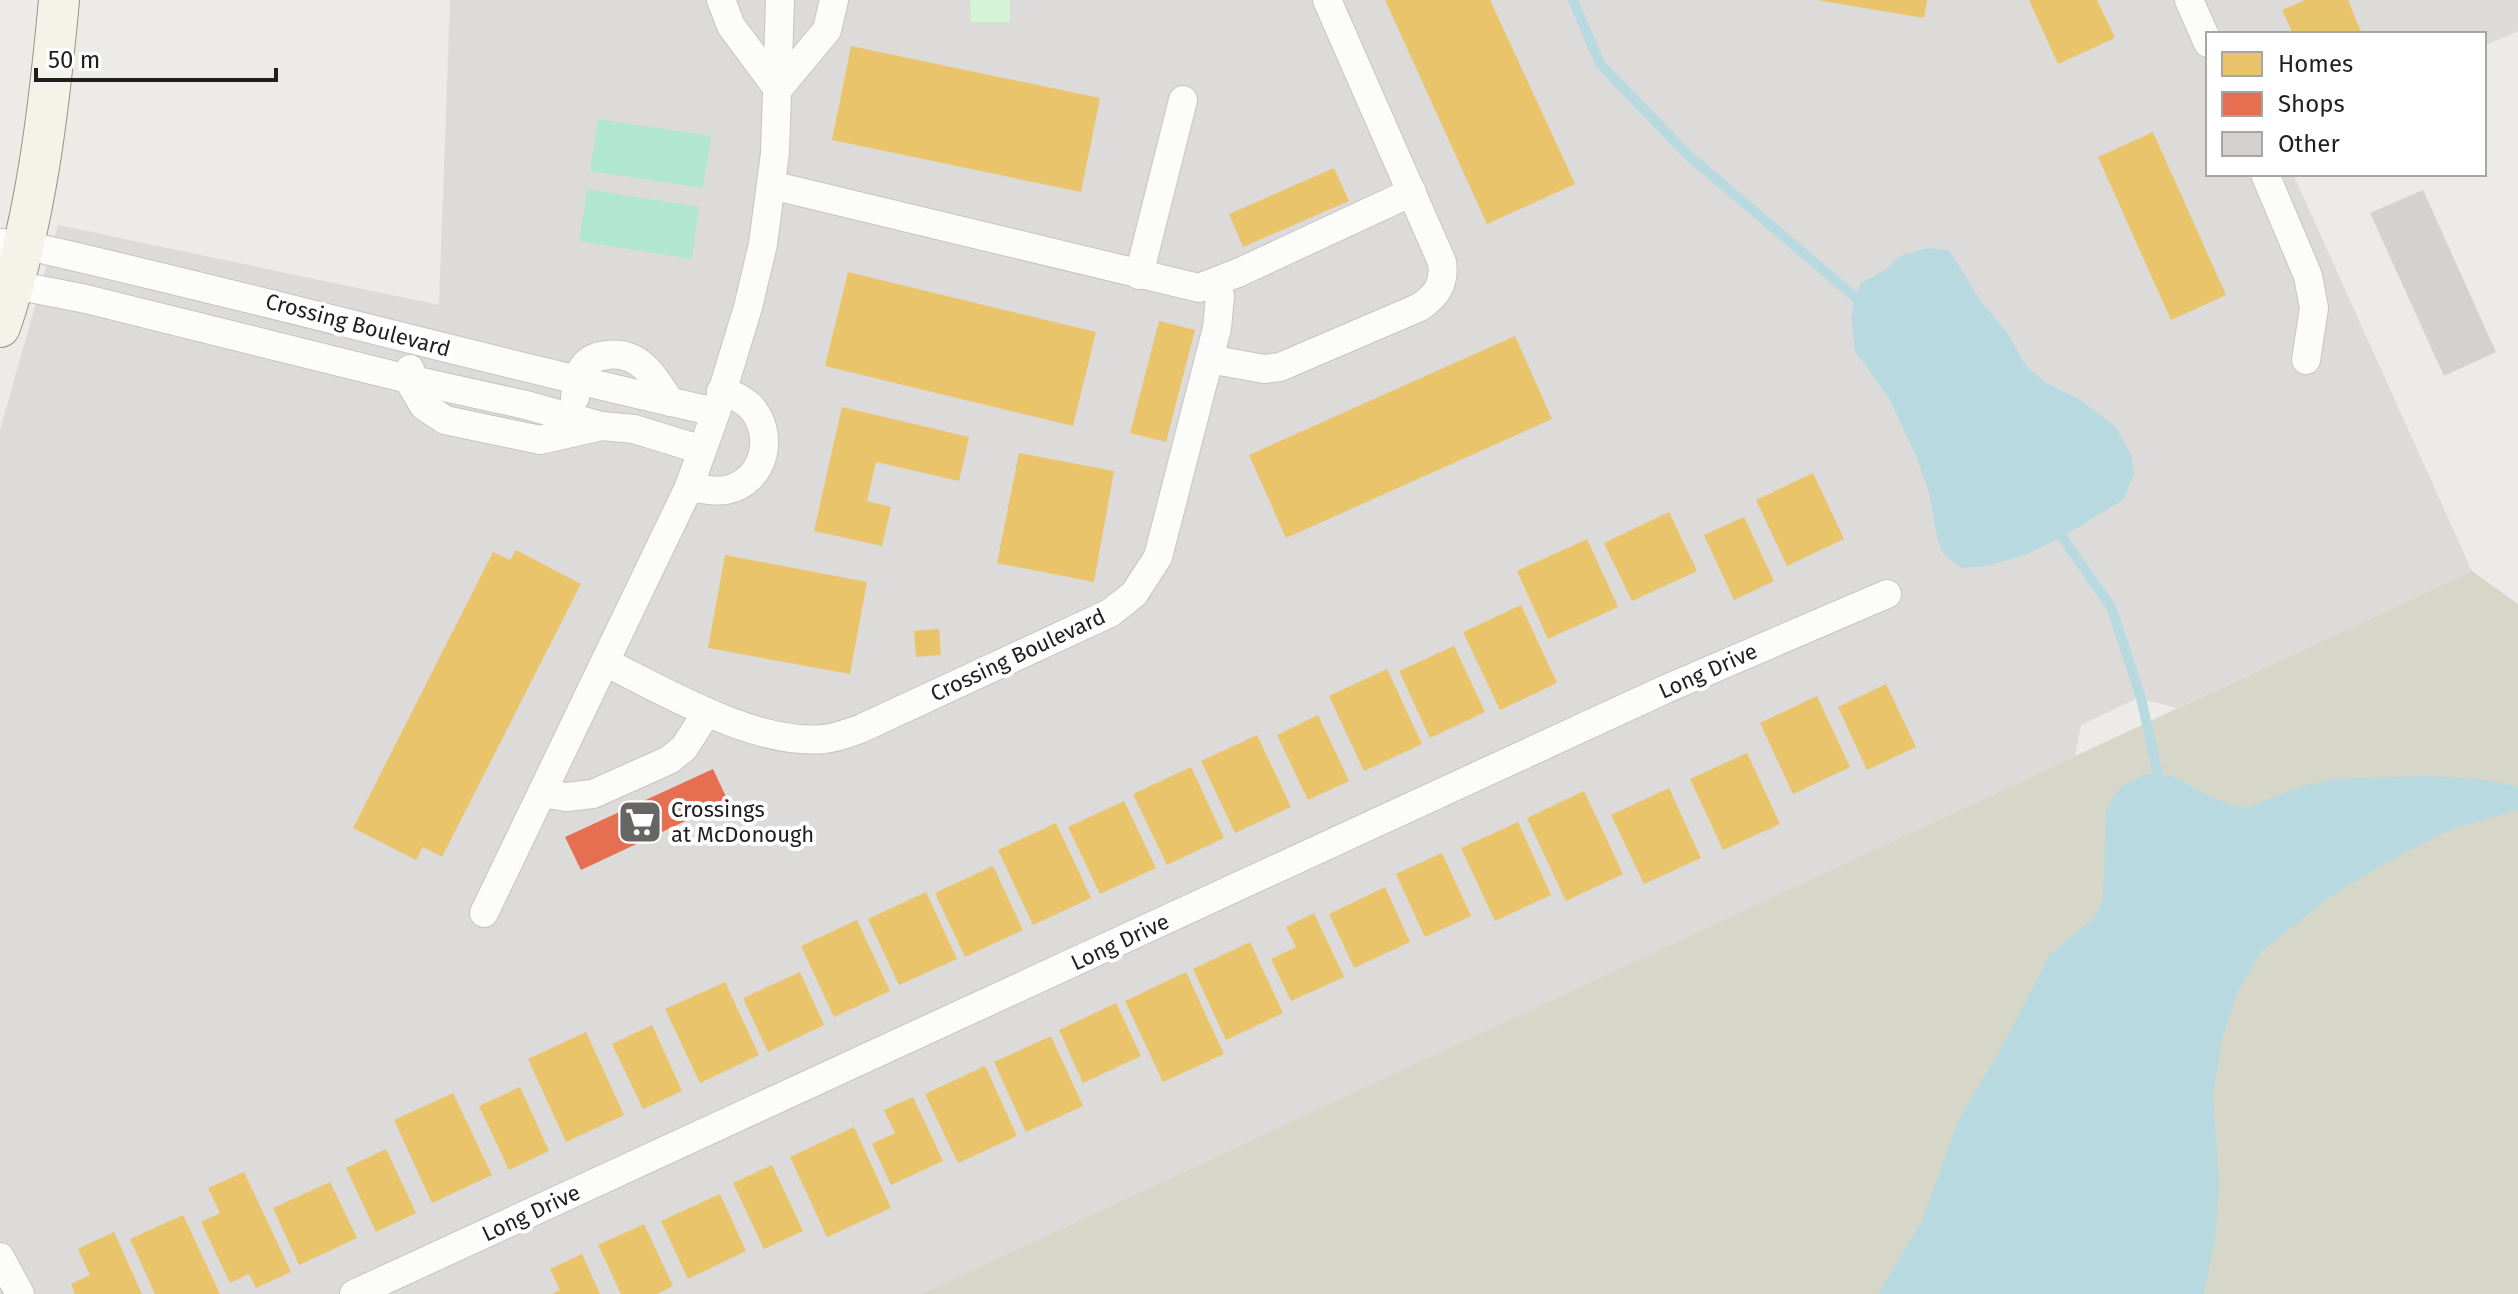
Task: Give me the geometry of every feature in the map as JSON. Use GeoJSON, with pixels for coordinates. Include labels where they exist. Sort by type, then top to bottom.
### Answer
{"type":"FeatureCollection","features":[{"type":"Feature","properties":{"kind":"street"},"geometry":{"type":"LineString","coordinates":[[0,327],[10,262],[45,120],[59,0]]}},
{"type":"Feature","properties":{"kind":"street"},"geometry":{"type":"LineString","coordinates":[[721,0],[731,26],[778,89]]}},
{"type":"Feature","properties":{"kind":"street"},"geometry":{"type":"LineString","coordinates":[[484,913],[689,487],[718,401],[748,307],[763,244],[775,153],[780,0]]}},
{"type":"Feature","properties":{"kind":"street"},"geometry":{"type":"LineString","coordinates":[[778,89],[827,30],[834,0]]}},
{"type":"Feature","properties":{"kind":"street"},"geometry":{"type":"LineString","coordinates":[[1209,359],[1250,367],[1280,367],[1406,314],[1428,301],[1437,292],[1444,277],[1442,262],[1327,0]]}},
{"type":"Feature","properties":{"kind":"street"},"geometry":{"type":"LineString","coordinates":[[2189,0],[2206,38]]}},
{"type":"Feature","properties":{"kind":"street"},"geometry":{"type":"LineString","coordinates":[[1139,275],[1183,100]]}},
{"type":"Feature","properties":{"kind":"street"},"geometry":{"type":"LineString","coordinates":[[2266,176],[2308,276],[2314,308],[2306,360]]}},
{"type":"Feature","properties":{"kind":"street"},"geometry":{"type":"LineString","coordinates":[[771,185],[1199,288],[1216,283],[1412,192]]}},
{"type":"Feature","properties":{"kind":"street","name":"Crossing Boulevard"},"geometry":{"type":"LineString","coordinates":[[10,262],[251,297],[579,381]]}},
{"type":"Feature","properties":{"kind":"street","name":"Crossing Boulevard"},"geometry":{"type":"LineString","coordinates":[[10,262],[86,299],[601,426],[634,429],[702,450]]}},
{"type":"Feature","properties":{"kind":"street","name":"Crossing Boulevard"},"geometry":{"type":"LineString","coordinates":[[605,662],[737,724],[778,735],[827,739],[860,729],[1110,613],[1143,584],[1158,557],[1219,315],[1220,296],[1216,283]]}},
{"type":"Feature","properties":{"kind":"street"},"geometry":{"type":"LineString","coordinates":[[239,336],[251,297]]}},
{"type":"Feature","properties":{"kind":"street"},"geometry":{"type":"LineString","coordinates":[[408,379],[416,341]]}},
{"type":"Feature","properties":{"kind":"street"},"geometry":{"type":"LineString","coordinates":[[569,417],[583,366],[591,359],[613,354],[643,365],[655,376],[670,402],[748,404],[757,415],[764,440],[760,464],[753,475],[735,487],[711,491],[689,487]]}},
{"type":"Feature","properties":{"kind":"street"},"geometry":{"type":"LineString","coordinates":[[494,431],[504,363]]}},
{"type":"Feature","properties":{"kind":"street","name":"Crossing Boulevard"},"geometry":{"type":"LineString","coordinates":[[408,379],[424,406],[445,420],[540,440],[601,426]]}},
{"type":"Feature","properties":{"kind":"street","name":"Long Drive"},"geometry":{"type":"LineString","coordinates":[[354,1294],[1666,689],[1887,594]]}},
{"type":"Feature","properties":{"kind":"street"},"geometry":{"type":"LineString","coordinates":[[542,793],[566,797],[593,794],[669,760],[684,748],[707,712]]}},
{"type":"Feature","properties":{"kind":"street"},"geometry":{"type":"LineString","coordinates":[[0,1257],[20,1294]]}},
{"type":"Feature","properties":{"kind":"shaded area"},"geometry":{"type":"Polygon","coordinates":[[[450,0],[2518,0],[2518,31],[2486,45],[2486,32],[2206,32],[2206,176],[2294,176],[2472,571],[2177,708],[2138,698],[2081,725],[2075,756],[921,1294],[0,1294],[0,430],[58,225],[439,305],[450,0]]]}},
{"type":"Feature","properties":{"kind":"shaded area"},"geometry":{"type":"Polygon","coordinates":[[[2472,571],[2518,604],[2518,1294],[921,1294],[2472,571]]]}},
{"type":"Feature","properties":{"kind":"green space"},"geometry":{"type":"Polygon","coordinates":[[[970,0],[1010,0],[1010,22],[971,22],[970,0]]]}},
{"type":"Feature","properties":{"kind":"green space"},"geometry":{"type":"Polygon","coordinates":[[[598,119],[711,136],[703,188],[590,171],[598,119]]]}},
{"type":"Feature","properties":{"kind":"green space"},"geometry":{"type":"Polygon","coordinates":[[[587,189],[699,207],[692,259],[579,241],[587,189]]]}},
{"type":"Feature","properties":{"kind":"water"},"geometry":{"type":"Polygon","coordinates":[[[1927,248],[1949,250],[1981,301],[2008,334],[2026,366],[2046,383],[2079,399],[2116,427],[2131,455],[2134,474],[2123,500],[2062,537],[2025,555],[1987,566],[1962,568],[1943,554],[1929,493],[1916,456],[1889,398],[1855,351],[1851,318],[1861,283],[1885,270],[1900,256],[1927,248]]]}},
{"type":"Feature","properties":{"kind":"water"},"geometry":{"type":"Polygon","coordinates":[[[2144,774],[2171,775],[2219,801],[2248,808],[2290,790],[2331,779],[2430,776],[2488,780],[2518,787],[2518,810],[2447,831],[2400,855],[2337,892],[2261,952],[2238,991],[2222,1038],[2213,1095],[2219,1185],[2215,1237],[2204,1294],[1878,1294],[1921,1222],[1959,1119],[2001,1048],[2050,954],[2094,918],[2103,901],[2106,810],[2120,787],[2144,774]]]}},
{"type":"Feature","properties":{"kind":"building: Homes"},"geometry":{"type":"Polygon","coordinates":[[[1385,0],[1490,0],[1575,184],[1487,224],[1385,0]]]}},
{"type":"Feature","properties":{"kind":"building: Homes"},"geometry":{"type":"Polygon","coordinates":[[[1817,0],[1927,0],[1924,18],[1817,0]]]}},
{"type":"Feature","properties":{"kind":"building: Homes"},"geometry":{"type":"Polygon","coordinates":[[[2029,0],[2097,0],[2115,38],[2058,64],[2029,0]]]}},
{"type":"Feature","properties":{"kind":"building: Homes"},"geometry":{"type":"Polygon","coordinates":[[[2305,0],[2348,0],[2361,32],[2292,32],[2282,10],[2305,0]]]}},
{"type":"Feature","properties":{"kind":"building: Homes"},"geometry":{"type":"Polygon","coordinates":[[[851,46],[1100,98],[1081,192],[832,140],[851,46]]]}},
{"type":"Feature","properties":{"kind":"building: Homes"},"geometry":{"type":"Polygon","coordinates":[[[2153,132],[2226,295],[2171,320],[2098,157],[2153,132]]]}},
{"type":"Feature","properties":{"kind":"building: Homes"},"geometry":{"type":"Polygon","coordinates":[[[1334,168],[1349,201],[1243,247],[1229,214],[1334,168]]]}},
{"type":"Feature","properties":{"kind":"building: Homes"},"geometry":{"type":"Polygon","coordinates":[[[848,272],[1096,332],[1073,426],[825,366],[848,272]]]}},
{"type":"Feature","properties":{"kind":"building: Homes"},"geometry":{"type":"Polygon","coordinates":[[[1159,321],[1195,330],[1166,442],[1130,433],[1159,321]]]}},
{"type":"Feature","properties":{"kind":"building: Homes"},"geometry":{"type":"Polygon","coordinates":[[[1515,336],[1552,419],[1286,538],[1249,455],[1515,336]]]}},
{"type":"Feature","properties":{"kind":"building: Homes"},"geometry":{"type":"Polygon","coordinates":[[[842,407],[969,437],[959,481],[876,462],[867,501],[891,507],[882,546],[814,531],[842,407]]]}},
{"type":"Feature","properties":{"kind":"building: Homes"},"geometry":{"type":"Polygon","coordinates":[[[1019,453],[1114,471],[1094,582],[997,563],[1019,453]]]}},
{"type":"Feature","properties":{"kind":"building: Homes"},"geometry":{"type":"Polygon","coordinates":[[[1813,473],[1844,539],[1787,566],[1756,500],[1813,473]]]}},
{"type":"Feature","properties":{"kind":"building: Homes"},"geometry":{"type":"Polygon","coordinates":[[[1669,512],[1697,571],[1632,601],[1604,543],[1669,512]]]}},
{"type":"Feature","properties":{"kind":"building: Homes"},"geometry":{"type":"Polygon","coordinates":[[[1744,517],[1774,581],[1734,600],[1704,535],[1744,517]]]}},
{"type":"Feature","properties":{"kind":"building: Homes"},"geometry":{"type":"Polygon","coordinates":[[[1587,539],[1618,607],[1548,639],[1517,571],[1587,539]]]}},
{"type":"Feature","properties":{"kind":"building: Homes"},"geometry":{"type":"Polygon","coordinates":[[[516,550],[581,584],[442,857],[423,847],[416,860],[353,828],[493,552],[510,560],[516,550]]]}},
{"type":"Feature","properties":{"kind":"building: Homes"},"geometry":{"type":"Polygon","coordinates":[[[725,555],[867,582],[850,674],[708,648],[725,555]]]}},
{"type":"Feature","properties":{"kind":"building: Homes"},"geometry":{"type":"Polygon","coordinates":[[[1521,605],[1557,683],[1500,710],[1463,632],[1521,605]]]}},
{"type":"Feature","properties":{"kind":"building: Homes"},"geometry":{"type":"Polygon","coordinates":[[[939,629],[941,655],[916,657],[914,631],[939,629]]]}},
{"type":"Feature","properties":{"kind":"building: Homes"},"geometry":{"type":"Polygon","coordinates":[[[1454,646],[1485,712],[1430,738],[1399,671],[1454,646]]]}},
{"type":"Feature","properties":{"kind":"building: Homes"},"geometry":{"type":"Polygon","coordinates":[[[1387,669],[1422,744],[1364,771],[1329,696],[1387,669]]]}},
{"type":"Feature","properties":{"kind":"building: Homes"},"geometry":{"type":"Polygon","coordinates":[[[1886,684],[1916,747],[1867,770],[1838,707],[1886,684]]]}},
{"type":"Feature","properties":{"kind":"building: Homes"},"geometry":{"type":"Polygon","coordinates":[[[1817,696],[1850,767],[1793,794],[1760,723],[1817,696]]]}},
{"type":"Feature","properties":{"kind":"building: Homes"},"geometry":{"type":"Polygon","coordinates":[[[1318,715],[1349,781],[1308,800],[1277,735],[1318,715]]]}},
{"type":"Feature","properties":{"kind":"building: Homes"},"geometry":{"type":"Polygon","coordinates":[[[1257,735],[1291,807],[1235,833],[1201,761],[1257,735]]]}},
{"type":"Feature","properties":{"kind":"building: Homes"},"geometry":{"type":"Polygon","coordinates":[[[1747,753],[1780,824],[1723,850],[1690,779],[1747,753]]]}},
{"type":"Feature","properties":{"kind":"building: Homes"},"geometry":{"type":"Polygon","coordinates":[[[1191,767],[1224,838],[1167,865],[1133,794],[1191,767]]]}},
{"type":"Feature","properties":{"kind":"building: Homes"},"geometry":{"type":"Polygon","coordinates":[[[1669,788],[1701,858],[1644,884],[1611,815],[1669,788]]]}},
{"type":"Feature","properties":{"kind":"building: Homes"},"geometry":{"type":"Polygon","coordinates":[[[1584,791],[1623,874],[1566,901],[1527,818],[1584,791]]]}},
{"type":"Feature","properties":{"kind":"building: Homes"},"geometry":{"type":"Polygon","coordinates":[[[1124,801],[1156,868],[1100,894],[1068,827],[1124,801]]]}},
{"type":"Feature","properties":{"kind":"building: Homes"},"geometry":{"type":"Polygon","coordinates":[[[1518,822],[1551,895],[1495,921],[1461,848],[1518,822]]]}},
{"type":"Feature","properties":{"kind":"building: Homes"},"geometry":{"type":"Polygon","coordinates":[[[1056,823],[1091,898],[1033,925],[998,850],[1056,823]]]}},
{"type":"Feature","properties":{"kind":"building: Homes"},"geometry":{"type":"Polygon","coordinates":[[[1442,853],[1471,916],[1425,937],[1396,874],[1442,853]]]}},
{"type":"Feature","properties":{"kind":"building: Homes"},"geometry":{"type":"Polygon","coordinates":[[[993,866],[1023,930],[965,957],[935,893],[993,866]]]}},
{"type":"Feature","properties":{"kind":"building: Homes"},"geometry":{"type":"Polygon","coordinates":[[[1385,887],[1410,942],[1354,968],[1329,914],[1385,887]]]}},
{"type":"Feature","properties":{"kind":"building: Homes"},"geometry":{"type":"Polygon","coordinates":[[[926,892],[957,959],[899,985],[868,919],[926,892]]]}},
{"type":"Feature","properties":{"kind":"building: Homes"},"geometry":{"type":"Polygon","coordinates":[[[1314,913],[1344,977],[1291,1001],[1271,959],[1296,947],[1286,927],[1314,913]]]}},
{"type":"Feature","properties":{"kind":"building: Homes"},"geometry":{"type":"Polygon","coordinates":[[[857,920],[890,991],[834,1017],[801,946],[857,920]]]}},
{"type":"Feature","properties":{"kind":"building: Homes"},"geometry":{"type":"Polygon","coordinates":[[[1250,942],[1283,1013],[1226,1040],[1193,969],[1250,942]]]}},
{"type":"Feature","properties":{"kind":"building: Homes"},"geometry":{"type":"Polygon","coordinates":[[[800,972],[824,1025],[768,1052],[743,998],[800,972]]]}},
{"type":"Feature","properties":{"kind":"building: Homes"},"geometry":{"type":"Polygon","coordinates":[[[1186,972],[1224,1054],[1163,1082],[1125,1001],[1186,972]]]}},
{"type":"Feature","properties":{"kind":"building: Homes"},"geometry":{"type":"Polygon","coordinates":[[[725,982],[759,1055],[700,1083],[665,1009],[725,982]]]}},
{"type":"Feature","properties":{"kind":"building: Homes"},"geometry":{"type":"Polygon","coordinates":[[[1116,1003],[1141,1056],[1083,1083],[1059,1030],[1116,1003]]]}},
{"type":"Feature","properties":{"kind":"building: Homes"},"geometry":{"type":"Polygon","coordinates":[[[652,1025],[682,1091],[643,1109],[612,1044],[652,1025]]]}},
{"type":"Feature","properties":{"kind":"building: Homes"},"geometry":{"type":"Polygon","coordinates":[[[586,1032],[624,1115],[566,1142],[528,1059],[586,1032]]]}},
{"type":"Feature","properties":{"kind":"building: Homes"},"geometry":{"type":"Polygon","coordinates":[[[1051,1036],[1083,1106],[1026,1132],[994,1062],[1051,1036]]]}},
{"type":"Feature","properties":{"kind":"building: Homes"},"geometry":{"type":"Polygon","coordinates":[[[985,1066],[1017,1136],[958,1163],[925,1094],[985,1066]]]}},
{"type":"Feature","properties":{"kind":"building: Homes"},"geometry":{"type":"Polygon","coordinates":[[[520,1087],[549,1151],[509,1170],[479,1106],[520,1087]]]}},
{"type":"Feature","properties":{"kind":"building: Homes"},"geometry":{"type":"Polygon","coordinates":[[[453,1093],[492,1175],[432,1203],[394,1120],[453,1093]]]}},
{"type":"Feature","properties":{"kind":"building: Homes"},"geometry":{"type":"Polygon","coordinates":[[[913,1097],[943,1161],[891,1185],[872,1144],[895,1133],[884,1110],[913,1097]]]}},
{"type":"Feature","properties":{"kind":"building: Homes"},"geometry":{"type":"Polygon","coordinates":[[[854,1127],[891,1208],[827,1237],[790,1157],[854,1127]]]}},
{"type":"Feature","properties":{"kind":"building: Homes"},"geometry":{"type":"Polygon","coordinates":[[[386,1149],[416,1213],[376,1232],[346,1168],[386,1149]]]}},
{"type":"Feature","properties":{"kind":"building: Homes"},"geometry":{"type":"Polygon","coordinates":[[[772,1165],[803,1231],[764,1249],[733,1183],[772,1165]]]}},
{"type":"Feature","properties":{"kind":"building: Homes"},"geometry":{"type":"Polygon","coordinates":[[[244,1172],[291,1272],[256,1288],[249,1274],[230,1283],[201,1222],[220,1213],[208,1188],[244,1172]]]}},
{"type":"Feature","properties":{"kind":"building: Homes"},"geometry":{"type":"Polygon","coordinates":[[[330,1182],[357,1238],[299,1265],[273,1208],[330,1182]]]}},
{"type":"Feature","properties":{"kind":"building: Homes"},"geometry":{"type":"Polygon","coordinates":[[[720,1194],[746,1251],[688,1279],[661,1221],[720,1194]]]}},
{"type":"Feature","properties":{"kind":"building: Homes"},"geometry":{"type":"Polygon","coordinates":[[[183,1215],[220,1294],[155,1294],[130,1239],[183,1215]]]}},
{"type":"Feature","properties":{"kind":"building: Homes"},"geometry":{"type":"Polygon","coordinates":[[[644,1224],[673,1286],[657,1294],[621,1294],[598,1245],[644,1224]]]}},
{"type":"Feature","properties":{"kind":"building: Homes"},"geometry":{"type":"Polygon","coordinates":[[[114,1232],[142,1294],[75,1294],[71,1284],[90,1275],[78,1249],[114,1232]]]}},
{"type":"Feature","properties":{"kind":"building: Homes"},"geometry":{"type":"Polygon","coordinates":[[[582,1254],[600,1294],[552,1294],[560,1290],[550,1269],[582,1254]]]}},
{"type":"Feature","properties":{"kind":"building: Shops"},"geometry":{"type":"Polygon","coordinates":[[[713,769],[728,801],[581,870],[565,837],[713,769]]]}},
{"type":"Feature","properties":{"kind":"building: Other"},"geometry":{"type":"Polygon","coordinates":[[[2423,190],[2496,352],[2444,376],[2370,213],[2423,190]]]}},
{"type":"Feature","properties":{"kind":"waterway"},"geometry":{"type":"LineString","coordinates":[[1573,0],[1600,64],[1689,156],[1855,297]]}},
{"type":"Feature","properties":{"kind":"waterway"},"geometry":{"type":"LineString","coordinates":[[2062,537],[2111,607],[2141,698],[2158,774]]}},
{"type":"Feature","properties":{"kind":"place","name":"Crossings at McDonough"},"geometry":{"type":"Point","coordinates":[640,822]}}]}
